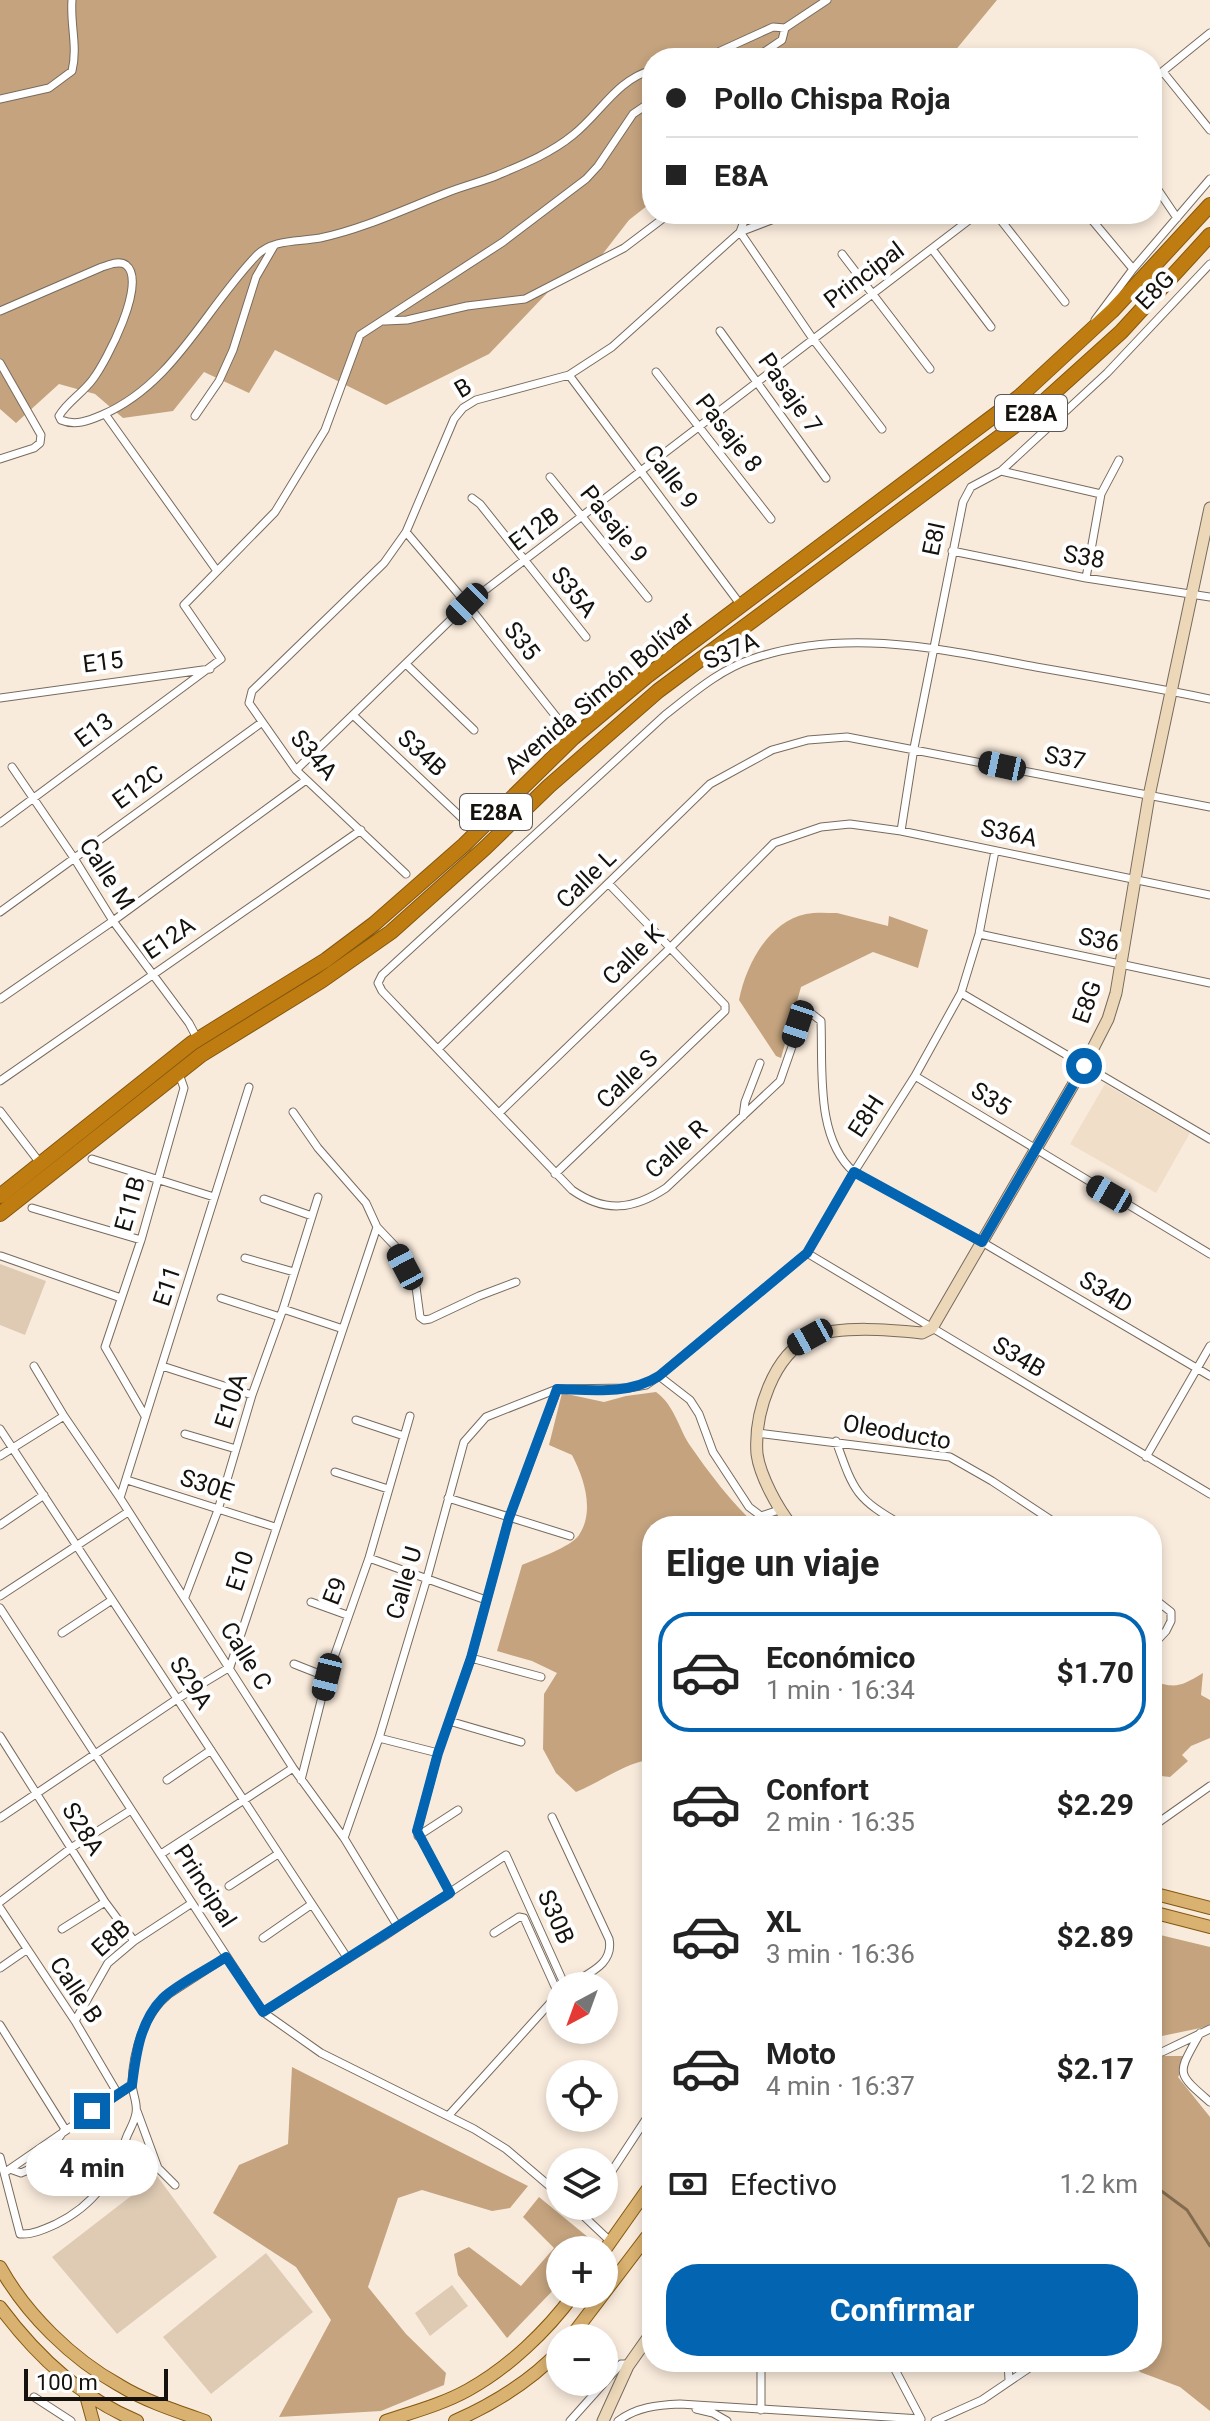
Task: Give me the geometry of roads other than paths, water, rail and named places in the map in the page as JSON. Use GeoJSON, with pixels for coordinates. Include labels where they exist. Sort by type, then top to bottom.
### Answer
{"type":"FeatureCollection","features":[{"type":"Feature","properties":{"kind":"highway","name":"Avenida Simón Bolívar"},"geometry":{"type":"LineString","coordinates":[[0,1196],[198,1040],[326,960],[374,924],[464,845],[573,738],[647,676],[1019,397],[1112,311],[1210,205]]}},
{"type":"Feature","properties":{"kind":"highway","name":"Avenida Simón Bolívar"},"geometry":{"type":"LineString","coordinates":[[0,1214],[201,1055],[276,1010],[391,932],[549,786],[658,691],[1029,415],[1123,329],[1210,235]]}},
{"type":"Feature","properties":{"kind":"highway"},"geometry":{"type":"LineString","coordinates":[[928,490],[921,486],[920,477],[946,453]]}},
{"type":"Feature","properties":{"kind":"main road"},"geometry":{"type":"LineString","coordinates":[[1162,1896],[1210,1908]]}},
{"type":"Feature","properties":{"kind":"main road"},"geometry":{"type":"LineString","coordinates":[[1162,1915],[1210,1927]]}},
{"type":"Feature","properties":{"kind":"main road"},"geometry":{"type":"LineString","coordinates":[[615,2236],[642,2197]]}},
{"type":"Feature","properties":{"kind":"main road"},"geometry":{"type":"LineString","coordinates":[[581,2324],[642,2243]]}},
{"type":"Feature","properties":{"kind":"main road"},"geometry":{"type":"LineString","coordinates":[[0,2267],[58,2340],[89,2366],[120,2386],[205,2421]]}},
{"type":"Feature","properties":{"kind":"main road"},"geometry":{"type":"LineString","coordinates":[[0,2307],[42,2355],[85,2392],[137,2421]]}},
{"type":"Feature","properties":{"kind":"main road"},"geometry":{"type":"LineString","coordinates":[[386,2421],[468,2390],[536,2337],[562,2308]]}},
{"type":"Feature","properties":{"kind":"main road"},"geometry":{"type":"LineString","coordinates":[[455,2421],[479,2409],[546,2364]]}},
{"type":"Feature","properties":{"kind":"main road"},"geometry":{"type":"LineString","coordinates":[[85,2392],[93,2421]]}},
{"type":"Feature","properties":{"kind":"street"},"geometry":{"type":"LineString","coordinates":[[0,99],[49,88],[72,71],[76,44],[72,0]]}},
{"type":"Feature","properties":{"kind":"street"},"geometry":{"type":"LineString","coordinates":[[727,48],[773,27],[785,28],[827,0]]}},
{"type":"Feature","properties":{"kind":"street"},"geometry":{"type":"LineString","coordinates":[[770,48],[782,40],[785,28]]}},
{"type":"Feature","properties":{"kind":"street"},"geometry":{"type":"LineString","coordinates":[[1210,33],[1163,72],[1210,130]]}},
{"type":"Feature","properties":{"kind":"street"},"geometry":{"type":"LineString","coordinates":[[0,311],[102,267],[120,263],[127,265],[132,287],[109,355],[92,381],[59,416],[61,420],[75,423],[105,414],[148,389],[189,342],[226,289],[260,252],[275,244],[321,238],[365,224],[495,176],[556,148],[577,133],[604,102],[630,80],[642,75]]}},
{"type":"Feature","properties":{"kind":"street"},"geometry":{"type":"LineString","coordinates":[[212,668],[221,659],[184,605],[275,512],[325,430],[360,335],[503,242],[586,179],[633,114],[642,108]]}},
{"type":"Feature","properties":{"kind":"street"},"geometry":{"type":"LineString","coordinates":[[1087,335],[1133,269],[1210,179]]}},
{"type":"Feature","properties":{"kind":"street"},"geometry":{"type":"LineString","coordinates":[[1162,196],[1177,218]]}},
{"type":"Feature","properties":{"kind":"street"},"geometry":{"type":"LineString","coordinates":[[383,321],[407,320],[467,306],[525,299],[624,248],[656,224]]}},
{"type":"Feature","properties":{"kind":"street"},"geometry":{"type":"LineString","coordinates":[[743,224],[740,232],[813,339],[882,429]]}},
{"type":"Feature","properties":{"kind":"street","name":"B"},"geometry":{"type":"LineString","coordinates":[[249,697],[384,563],[406,532],[454,419],[463,408],[476,400],[569,375],[631,330],[740,232],[761,224]]}},
{"type":"Feature","properties":{"kind":"street","name":"Principal"},"geometry":{"type":"LineString","coordinates":[[813,339],[964,224]]}},
{"type":"Feature","properties":{"kind":"street"},"geometry":{"type":"LineString","coordinates":[[1004,224],[1065,302]]}},
{"type":"Feature","properties":{"kind":"street"},"geometry":{"type":"LineString","coordinates":[[1095,224],[1133,269]]}},
{"type":"Feature","properties":{"kind":"street"},"geometry":{"type":"LineString","coordinates":[[195,416],[219,381],[233,350],[256,277],[275,244]]}},
{"type":"Feature","properties":{"kind":"street"},"geometry":{"type":"LineString","coordinates":[[932,249],[991,327]]}},
{"type":"Feature","properties":{"kind":"street"},"geometry":{"type":"LineString","coordinates":[[842,254],[930,369]]}},
{"type":"Feature","properties":{"kind":"street","name":"E8G"},"geometry":{"type":"LineString","coordinates":[[1131,347],[1210,264]]}},
{"type":"Feature","properties":{"kind":"street"},"geometry":{"type":"LineString","coordinates":[[1123,329],[1131,347]]}},
{"type":"Feature","properties":{"kind":"street","name":"Pasaje 7"},"geometry":{"type":"LineString","coordinates":[[720,331],[826,478]]}},
{"type":"Feature","properties":{"kind":"street","name":"E12B"},"geometry":{"type":"LineString","coordinates":[[296,770],[467,604],[813,339]]}},
{"type":"Feature","properties":{"kind":"street","name":"E8I"},"geometry":{"type":"LineString","coordinates":[[901,831],[914,748],[963,502],[971,487],[1001,471],[1131,347]]}},
{"type":"Feature","properties":{"kind":"street"},"geometry":{"type":"LineString","coordinates":[[0,363],[41,435],[40,443],[34,448],[0,459]]}},
{"type":"Feature","properties":{"kind":"street","name":"Pasaje 8"},"geometry":{"type":"LineString","coordinates":[[656,372],[771,519]]}},
{"type":"Feature","properties":{"kind":"street","name":"Calle 9"},"geometry":{"type":"LineString","coordinates":[[569,375],[740,604]]}},
{"type":"Feature","properties":{"kind":"street"},"geometry":{"type":"LineString","coordinates":[[105,414],[217,571]]}},
{"type":"Feature","properties":{"kind":"street"},"geometry":{"type":"LineString","coordinates":[[1086,578],[1101,494],[1119,460]]}},
{"type":"Feature","properties":{"kind":"street"},"geometry":{"type":"LineString","coordinates":[[1001,471],[1101,494]]}},
{"type":"Feature","properties":{"kind":"street","name":"Pasaje 9"},"geometry":{"type":"LineString","coordinates":[[550,477],[648,598]]}},
{"type":"Feature","properties":{"kind":"street","name":"S35A"},"geometry":{"type":"LineString","coordinates":[[472,498],[586,637]]}},
{"type":"Feature","properties":{"kind":"street","name":"E8G"},"geometry":{"type":"LineString","coordinates":[[932,1328],[1084,1066],[1108,1019],[1121,965],[1149,796],[1210,508]]}},
{"type":"Feature","properties":{"kind":"street","name":"S35"},"geometry":{"type":"LineString","coordinates":[[406,532],[573,738]]}},
{"type":"Feature","properties":{"kind":"street","name":"S38"},"geometry":{"type":"LineString","coordinates":[[952,551],[1086,578],[1210,597]]}},
{"type":"Feature","properties":{"kind":"street","name":"S37A"},"geometry":{"type":"LineString","coordinates":[[378,983],[382,975],[665,715],[709,681],[750,660],[802,646],[865,641],[934,648],[1210,699]]}},
{"type":"Feature","properties":{"kind":"street"},"geometry":{"type":"LineString","coordinates":[[406,664],[474,730]]}},
{"type":"Feature","properties":{"kind":"street","name":"E15"},"geometry":{"type":"LineString","coordinates":[[0,698],[212,668]]}},
{"type":"Feature","properties":{"kind":"street","name":"E13"},"geometry":{"type":"LineString","coordinates":[[0,823],[212,668]]}},
{"type":"Feature","properties":{"kind":"street","name":"S34A"},"geometry":{"type":"LineString","coordinates":[[249,697],[249,703],[261,723],[296,770],[406,874]]}},
{"type":"Feature","properties":{"kind":"street","name":"S34B"},"geometry":{"type":"LineString","coordinates":[[353,715],[463,819]]}},
{"type":"Feature","properties":{"kind":"street","name":"E12C"},"geometry":{"type":"LineString","coordinates":[[0,912],[261,723]]}},
{"type":"Feature","properties":{"kind":"street","name":"S37"},"geometry":{"type":"LineString","coordinates":[[772,750],[808,740],[847,737],[1210,807]]}},
{"type":"Feature","properties":{"kind":"street","name":"Calle L"},"geometry":{"type":"LineString","coordinates":[[438,1049],[710,784],[772,750]]}},
{"type":"Feature","properties":{"kind":"street","name":"Calle M"},"geometry":{"type":"LineString","coordinates":[[12,767],[113,921],[189,1023],[198,1040]]}},
{"type":"Feature","properties":{"kind":"street"},"geometry":{"type":"LineString","coordinates":[[0,999],[306,780]]}},
{"type":"Feature","properties":{"kind":"street","name":"S36A"},"geometry":{"type":"LineString","coordinates":[[800,834],[821,827],[850,824],[901,831],[1210,895]]}},
{"type":"Feature","properties":{"kind":"street","name":"E12A"},"geometry":{"type":"LineString","coordinates":[[0,1081],[361,830]]}},
{"type":"Feature","properties":{"kind":"street","name":"Calle K"},"geometry":{"type":"LineString","coordinates":[[499,1113],[774,843],[800,834]]}},
{"type":"Feature","properties":{"kind":"street","name":"E8H"},"geometry":{"type":"LineString","coordinates":[[557,1389],[646,1385],[807,1253],[915,1076],[961,993],[979,934],[995,851]]}},
{"type":"Feature","properties":{"kind":"street"},"geometry":{"type":"LineString","coordinates":[[609,884],[670,948]]}},
{"type":"Feature","properties":{"kind":"street","name":"S36"},"geometry":{"type":"LineString","coordinates":[[979,934],[1210,983]]}},
{"type":"Feature","properties":{"kind":"street","name":"Calle S"},"geometry":{"type":"LineString","coordinates":[[555,1174],[725,1011],[725,1005],[670,948]]}},
{"type":"Feature","properties":{"kind":"street","name":"Calle R"},"geometry":{"type":"LineString","coordinates":[[378,983],[382,991],[555,1174],[588,1201],[621,1206],[646,1201],[666,1188],[780,1081],[802,1018],[812,1014],[821,1021],[824,1089],[833,1144],[842,1161],[854,1172]]}},
{"type":"Feature","properties":{"kind":"street"},"geometry":{"type":"LineString","coordinates":[[961,993],[1210,1139]]}},
{"type":"Feature","properties":{"kind":"street"},"geometry":{"type":"LineString","coordinates":[[743,1116],[760,1063]]}},
{"type":"Feature","properties":{"kind":"street","name":"E11B"},"geometry":{"type":"LineString","coordinates":[[145,1416],[105,1352],[105,1347],[141,1240],[184,1088],[178,1072]]}},
{"type":"Feature","properties":{"kind":"street","name":"S35"},"geometry":{"type":"LineString","coordinates":[[915,1076],[1210,1254]]}},
{"type":"Feature","properties":{"kind":"street","name":"E11"},"geometry":{"type":"LineString","coordinates":[[120,1498],[249,1087]]}},
{"type":"Feature","properties":{"kind":"street"},"geometry":{"type":"LineString","coordinates":[[0,1111],[40,1163]]}},
{"type":"Feature","properties":{"kind":"street"},"geometry":{"type":"LineString","coordinates":[[293,1112],[318,1148],[366,1203],[377,1227],[395,1246],[416,1287],[420,1317],[424,1320],[516,1282]]}},
{"type":"Feature","properties":{"kind":"street"},"geometry":{"type":"LineString","coordinates":[[92,1159],[214,1197]]}},
{"type":"Feature","properties":{"kind":"street","name":"S34D"},"geometry":{"type":"LineString","coordinates":[[854,1172],[982,1242],[1210,1376]]}},
{"type":"Feature","properties":{"kind":"street","name":"E10A"},"geometry":{"type":"LineString","coordinates":[[185,1597],[218,1510],[252,1395],[282,1313],[318,1197]]}},
{"type":"Feature","properties":{"kind":"street"},"geometry":{"type":"LineString","coordinates":[[264,1199],[312,1216]]}},
{"type":"Feature","properties":{"kind":"street"},"geometry":{"type":"LineString","coordinates":[[32,1208],[141,1240]]}},
{"type":"Feature","properties":{"kind":"street","name":"E10"},"geometry":{"type":"LineString","coordinates":[[230,1667],[377,1227]]}},
{"type":"Feature","properties":{"kind":"street","name":"S34B"},"geometry":{"type":"LineString","coordinates":[[807,1253],[1210,1494]]}},
{"type":"Feature","properties":{"kind":"street"},"geometry":{"type":"LineString","coordinates":[[1,1256],[121,1298]]}},
{"type":"Feature","properties":{"kind":"street"},"geometry":{"type":"LineString","coordinates":[[245,1258],[294,1272]]}},
{"type":"Feature","properties":{"kind":"street"},"geometry":{"type":"LineString","coordinates":[[221,1298],[343,1329]]}},
{"type":"Feature","properties":{"kind":"street"},"geometry":{"type":"LineString","coordinates":[[784,1516],[757,1456],[757,1433],[775,1371],[784,1356],[796,1345],[836,1330],[922,1333],[932,1328]]}},
{"type":"Feature","properties":{"kind":"street"},"geometry":{"type":"LineString","coordinates":[[1146,1457],[1210,1346]]}},
{"type":"Feature","properties":{"kind":"street","name":"Calle C"},"geometry":{"type":"LineString","coordinates":[[34,1366],[293,1768],[344,1838],[398,1927]]}},
{"type":"Feature","properties":{"kind":"street"},"geometry":{"type":"LineString","coordinates":[[162,1366],[252,1395]]}},
{"type":"Feature","properties":{"kind":"street"},"geometry":{"type":"LineString","coordinates":[[659,1376],[690,1400],[699,1414],[713,1452],[749,1507],[761,1516],[779,1510]]}},
{"type":"Feature","properties":{"kind":"street"},"geometry":{"type":"LineString","coordinates":[[263,2012],[450,1893],[418,1834],[438,1753],[471,1658],[509,1518],[557,1389]]}},
{"type":"Feature","properties":{"kind":"street","name":"Calle U"},"geometry":{"type":"LineString","coordinates":[[344,1838],[379,1738],[464,1442],[486,1417],[557,1389]]}},
{"type":"Feature","properties":{"kind":"street"},"geometry":{"type":"LineString","coordinates":[[0,1456],[64,1416]]}},
{"type":"Feature","properties":{"kind":"street","name":"E9"},"geometry":{"type":"LineString","coordinates":[[301,1780],[327,1677],[369,1558],[410,1416]]}},
{"type":"Feature","properties":{"kind":"street"},"geometry":{"type":"LineString","coordinates":[[356,1420],[404,1436]]}},
{"type":"Feature","properties":{"kind":"street","name":"S29A"},"geometry":{"type":"LineString","coordinates":[[0,1429],[348,1959]]}},
{"type":"Feature","properties":{"kind":"street","name":"Oleoducto"},"geometry":{"type":"LineString","coordinates":[[757,1433],[950,1457],[1045,1516]]}},
{"type":"Feature","properties":{"kind":"street"},"geometry":{"type":"LineString","coordinates":[[185,1434],[236,1449]]}},
{"type":"Feature","properties":{"kind":"street"},"geometry":{"type":"LineString","coordinates":[[836,1441],[853,1488],[875,1510],[886,1516]]}},
{"type":"Feature","properties":{"kind":"street"},"geometry":{"type":"LineString","coordinates":[[335,1472],[388,1489]]}},
{"type":"Feature","properties":{"kind":"street","name":"S30E"},"geometry":{"type":"LineString","coordinates":[[127,1480],[275,1527]]}},
{"type":"Feature","properties":{"kind":"street"},"geometry":{"type":"LineString","coordinates":[[0,1525],[44,1495]]}},
{"type":"Feature","properties":{"kind":"street"},"geometry":{"type":"LineString","coordinates":[[448,1498],[570,1536]]}},
{"type":"Feature","properties":{"kind":"street"},"geometry":{"type":"LineString","coordinates":[[0,1596],[128,1512]]}},
{"type":"Feature","properties":{"kind":"street"},"geometry":{"type":"LineString","coordinates":[[369,1558],[486,1600]]}},
{"type":"Feature","properties":{"kind":"street"},"geometry":{"type":"LineString","coordinates":[[62,1633],[112,1600]]}},
{"type":"Feature","properties":{"kind":"street"},"geometry":{"type":"LineString","coordinates":[[311,1602],[347,1615]]}},
{"type":"Feature","properties":{"kind":"street"},"geometry":{"type":"LineString","coordinates":[[1162,1605],[1171,1612],[1171,1621],[1162,1635]]}},
{"type":"Feature","properties":{"kind":"street","name":"Principal"},"geometry":{"type":"LineString","coordinates":[[0,1608],[263,2012],[321,2053],[449,2115],[506,2149],[546,2183]]}},
{"type":"Feature","properties":{"kind":"street"},"geometry":{"type":"LineString","coordinates":[[471,1658],[541,1677]]}},
{"type":"Feature","properties":{"kind":"street"},"geometry":{"type":"LineString","coordinates":[[294,1664],[327,1677]]}},
{"type":"Feature","properties":{"kind":"street"},"geometry":{"type":"LineString","coordinates":[[0,1818],[230,1667]]}},
{"type":"Feature","properties":{"kind":"street"},"geometry":{"type":"LineString","coordinates":[[449,1721],[521,1742]]}},
{"type":"Feature","properties":{"kind":"street","name":"S28A"},"geometry":{"type":"LineString","coordinates":[[0,1736],[105,1902],[134,1941]]}},
{"type":"Feature","properties":{"kind":"street"},"geometry":{"type":"LineString","coordinates":[[379,1738],[438,1753]]}},
{"type":"Feature","properties":{"kind":"street"},"geometry":{"type":"LineString","coordinates":[[167,1780],[211,1750]]}},
{"type":"Feature","properties":{"kind":"street"},"geometry":{"type":"LineString","coordinates":[[161,1854],[293,1768]]}},
{"type":"Feature","properties":{"kind":"street"},"geometry":{"type":"LineString","coordinates":[[1162,1820],[1209,1786]]}},
{"type":"Feature","properties":{"kind":"street"},"geometry":{"type":"LineString","coordinates":[[0,1902],[71,1848],[131,1810]]}},
{"type":"Feature","properties":{"kind":"street"},"geometry":{"type":"LineString","coordinates":[[418,1834],[458,1810]]}},
{"type":"Feature","properties":{"kind":"street","name":"S30B"},"geometry":{"type":"LineString","coordinates":[[450,1893],[506,1855],[562,1979],[573,1983],[597,1969],[611,1950],[609,1939],[552,1817]]}},
{"type":"Feature","properties":{"kind":"street"},"geometry":{"type":"LineString","coordinates":[[229,1886],[278,1854]]}},
{"type":"Feature","properties":{"kind":"street"},"geometry":{"type":"LineString","coordinates":[[62,1929],[105,1902]]}},
{"type":"Feature","properties":{"kind":"street","name":"E8B"},"geometry":{"type":"LineString","coordinates":[[75,2021],[103,1970],[134,1941],[192,1903]]}},
{"type":"Feature","properties":{"kind":"street"},"geometry":{"type":"LineString","coordinates":[[263,1938],[312,1904]]}},
{"type":"Feature","properties":{"kind":"street","name":"Calle B"},"geometry":{"type":"LineString","coordinates":[[0,1908],[75,2021],[118,2094]]}},
{"type":"Feature","properties":{"kind":"street"},"geometry":{"type":"LineString","coordinates":[[449,2115],[552,2001],[557,1991],[524,1918],[519,1917],[494,1933]]}},
{"type":"Feature","properties":{"kind":"street"},"geometry":{"type":"LineString","coordinates":[[0,1968],[26,1950]]}},
{"type":"Feature","properties":{"kind":"street"},"geometry":{"type":"LineString","coordinates":[[175,2185],[158,2168],[137,2111],[132,2085],[137,2048],[146,2022],[161,2000],[226,1957]]}},
{"type":"Feature","properties":{"kind":"street"},"geometry":{"type":"LineString","coordinates":[[0,2025],[65,2129]]}},
{"type":"Feature","properties":{"kind":"street"},"geometry":{"type":"LineString","coordinates":[[1162,2052],[1210,2029]]}},
{"type":"Feature","properties":{"kind":"street"},"geometry":{"type":"LineString","coordinates":[[1200,2033],[1182,2067],[1182,2074],[1210,2102]]}},
{"type":"Feature","properties":{"kind":"street"},"geometry":{"type":"LineString","coordinates":[[8,2170],[132,2085]]}},
{"type":"Feature","properties":{"kind":"street"},"geometry":{"type":"LineString","coordinates":[[0,2157],[8,2170],[20,2234],[48,2228],[76,2214],[98,2194],[115,2169],[137,2111]]}},
{"type":"Feature","properties":{"kind":"street"},"geometry":{"type":"LineString","coordinates":[[618,2162],[642,2125]]}},
{"type":"Feature","properties":{"kind":"street"},"geometry":{"type":"LineString","coordinates":[[8,2170],[21,2173],[31,2169],[65,2129]]}},
{"type":"Feature","properties":{"kind":"street"},"geometry":{"type":"LineString","coordinates":[[587,2220],[600,2236]]}},
{"type":"Feature","properties":{"kind":"street"},"geometry":{"type":"LineString","coordinates":[[603,2421],[630,2364],[642,2350]]}},
{"type":"Feature","properties":{"kind":"street"},"geometry":{"type":"LineString","coordinates":[[570,2421],[621,2364],[630,2364]]}},
{"type":"Feature","properties":{"kind":"street"},"geometry":{"type":"LineString","coordinates":[[761,2372],[761,2410]]}},
{"type":"Feature","properties":{"kind":"street"},"geometry":{"type":"LineString","coordinates":[[618,2421],[649,2407],[680,2404],[808,2417],[922,2420],[898,2372]]}},
{"type":"Feature","properties":{"kind":"street"},"geometry":{"type":"LineString","coordinates":[[1009,2372],[1009,2380]]}},
{"type":"Feature","properties":{"kind":"street"},"geometry":{"type":"LineString","coordinates":[[935,2421],[982,2400],[1022,2372]]}},
{"type":"Feature","properties":{"kind":"street"},"geometry":{"type":"LineString","coordinates":[[34,2397],[71,2421]]}},
{"type":"Feature","properties":{"kind":"street"},"geometry":{"type":"LineString","coordinates":[[680,2404],[713,2413],[727,2421]]}},
{"type":"Feature","properties":{"kind":"waterway"},"geometry":{"type":"LineString","coordinates":[[1162,2191],[1187,2210],[1210,2246]]}}]}
